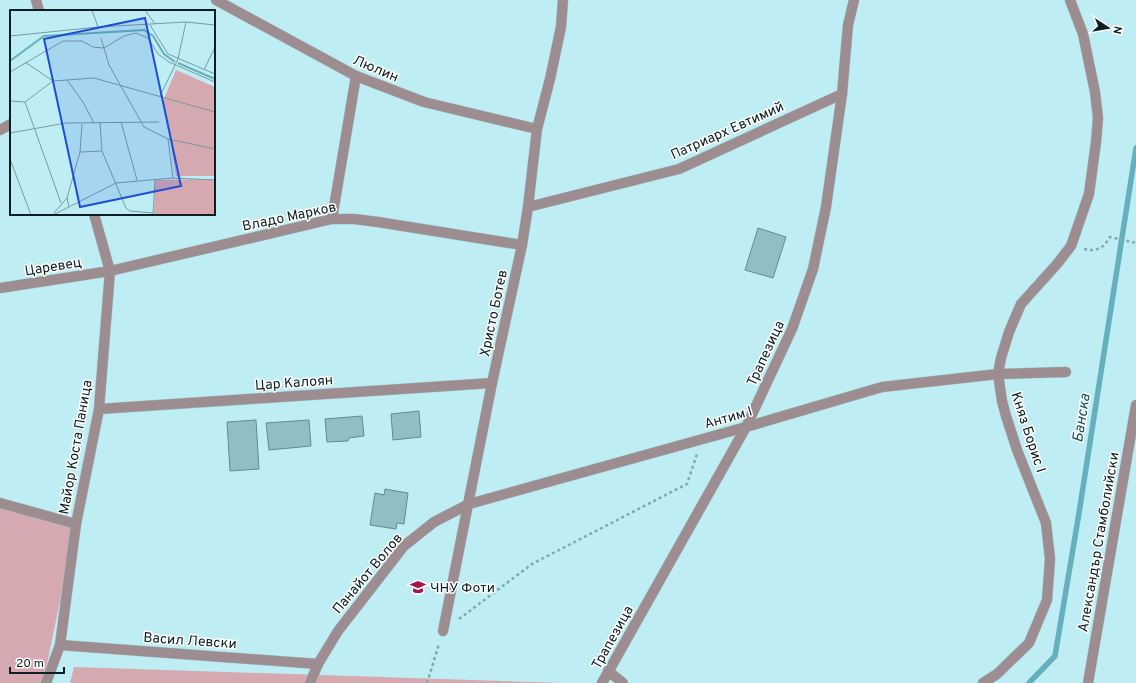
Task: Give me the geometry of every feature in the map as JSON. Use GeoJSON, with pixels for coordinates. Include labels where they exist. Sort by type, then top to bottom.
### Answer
{"type":"FeatureCollection","features":[{"type":"Feature","properties":{"kind":"street"},"geometry":{"type":"LineString","coordinates":[[36,0],[39,10]]}},
{"type":"Feature","properties":{"kind":"street","name":"Люлин"},"geometry":{"type":"LineString","coordinates":[[216,0],[356,76],[424,102],[537,129]]}},
{"type":"Feature","properties":{"kind":"street","name":"Христо Ботев"},"geometry":{"type":"LineString","coordinates":[[444,631],[492,383],[522,245],[537,129],[550,79],[559,34],[562,0]]}},
{"type":"Feature","properties":{"kind":"street","name":"Трапезица"},"geometry":{"type":"LineString","coordinates":[[602,683],[746,427],[792,329],[813,269],[826,207],[842,94],[848,25],[854,0]]}},
{"type":"Feature","properties":{"kind":"street","name":"Княз Борис I"},"geometry":{"type":"LineString","coordinates":[[983,683],[997,674],[1029,643],[1047,600],[1050,559],[1046,523],[1006,416],[998,374],[1009,332],[1021,304],[1071,246],[1089,194],[1098,118],[1095,92],[1083,34],[1070,0]]}},
{"type":"Feature","properties":{"kind":"street"},"geometry":{"type":"LineString","coordinates":[[332,219],[356,76]]}},
{"type":"Feature","properties":{"kind":"street","name":"Патриарх Евтимий"},"geometry":{"type":"LineString","coordinates":[[528,207],[679,168],[842,94]]}},
{"type":"Feature","properties":{"kind":"street"},"geometry":{"type":"LineString","coordinates":[[0,130],[10,125]]}},
{"type":"Feature","properties":{"kind":"street","name":"Майор Коста Паница"},"geometry":{"type":"LineString","coordinates":[[46,683],[60,645],[76,524],[99,409],[110,271],[94,215]]}},
{"type":"Feature","properties":{"kind":"street","name":"Владо Марков"},"geometry":{"type":"LineString","coordinates":[[110,271],[332,219],[354,219],[378,222],[522,245]]}},
{"type":"Feature","properties":{"kind":"street","name":"Царевец"},"geometry":{"type":"LineString","coordinates":[[0,288],[110,271]]}},
{"type":"Feature","properties":{"kind":"street","name":"Антим I"},"geometry":{"type":"LineString","coordinates":[[469,504],[746,427],[882,387],[998,374],[1066,372]]}},
{"type":"Feature","properties":{"kind":"street","name":"Цар Калоян"},"geometry":{"type":"LineString","coordinates":[[99,409],[492,383]]}},
{"type":"Feature","properties":{"kind":"street","name":"Александър Стамболийски"},"geometry":{"type":"LineString","coordinates":[[1088,683],[1136,405]]}},
{"type":"Feature","properties":{"kind":"street"},"geometry":{"type":"LineString","coordinates":[[0,503],[76,524]]}},
{"type":"Feature","properties":{"kind":"street","name":"Панайот Волов"},"geometry":{"type":"LineString","coordinates":[[310,683],[318,664],[338,631],[404,546],[434,522],[469,504]]}},
{"type":"Feature","properties":{"kind":"street","name":"Васил Левски"},"geometry":{"type":"LineString","coordinates":[[60,645],[318,664]]}},
{"type":"Feature","properties":{"kind":"street"},"geometry":{"type":"LineString","coordinates":[[608,671],[623,683]]}},
{"type":"Feature","properties":{"kind":"path"},"geometry":{"type":"LineString","coordinates":[[1071,246],[1092,251],[1105,246],[1110,237],[1136,243]]}},
{"type":"Feature","properties":{"kind":"path"},"geometry":{"type":"LineString","coordinates":[[427,683],[444,631],[532,564],[687,484],[703,439]]}},
{"type":"Feature","properties":{"kind":"shaded area"},"geometry":{"type":"Polygon","coordinates":[[[0,506],[76,524],[43,683],[0,683],[0,506]]]}},
{"type":"Feature","properties":{"kind":"shaded area"},"geometry":{"type":"Polygon","coordinates":[[[74,667],[565,683],[70,683],[74,667]]]}},
{"type":"Feature","properties":{"kind":"building"},"geometry":{"type":"Polygon","coordinates":[[[758,228],[786,237],[773,278],[745,270],[758,228]]]}},
{"type":"Feature","properties":{"kind":"building"},"geometry":{"type":"Polygon","coordinates":[[[419,411],[421,437],[393,440],[391,414],[419,411]]]}},
{"type":"Feature","properties":{"kind":"building"},"geometry":{"type":"Polygon","coordinates":[[[362,416],[364,436],[349,438],[348,441],[327,442],[325,419],[362,416]]]}},
{"type":"Feature","properties":{"kind":"building"},"geometry":{"type":"Polygon","coordinates":[[[256,420],[259,469],[230,471],[227,422],[256,420]]]}},
{"type":"Feature","properties":{"kind":"building"},"geometry":{"type":"Polygon","coordinates":[[[309,420],[311,446],[269,450],[266,423],[309,420]]]}},
{"type":"Feature","properties":{"kind":"building"},"geometry":{"type":"Polygon","coordinates":[[[385,489],[408,493],[404,524],[397,523],[396,529],[370,525],[375,493],[384,495],[385,489]]]}},
{"type":"Feature","properties":{"kind":"waterway","name":"Банска"},"geometry":{"type":"LineString","coordinates":[[1029,683],[1055,656],[1136,148]]}},
{"type":"Feature","properties":{"kind":"place","name":"ЧНУ Фоти"},"geometry":{"type":"Point","coordinates":[418,587]}}]}
